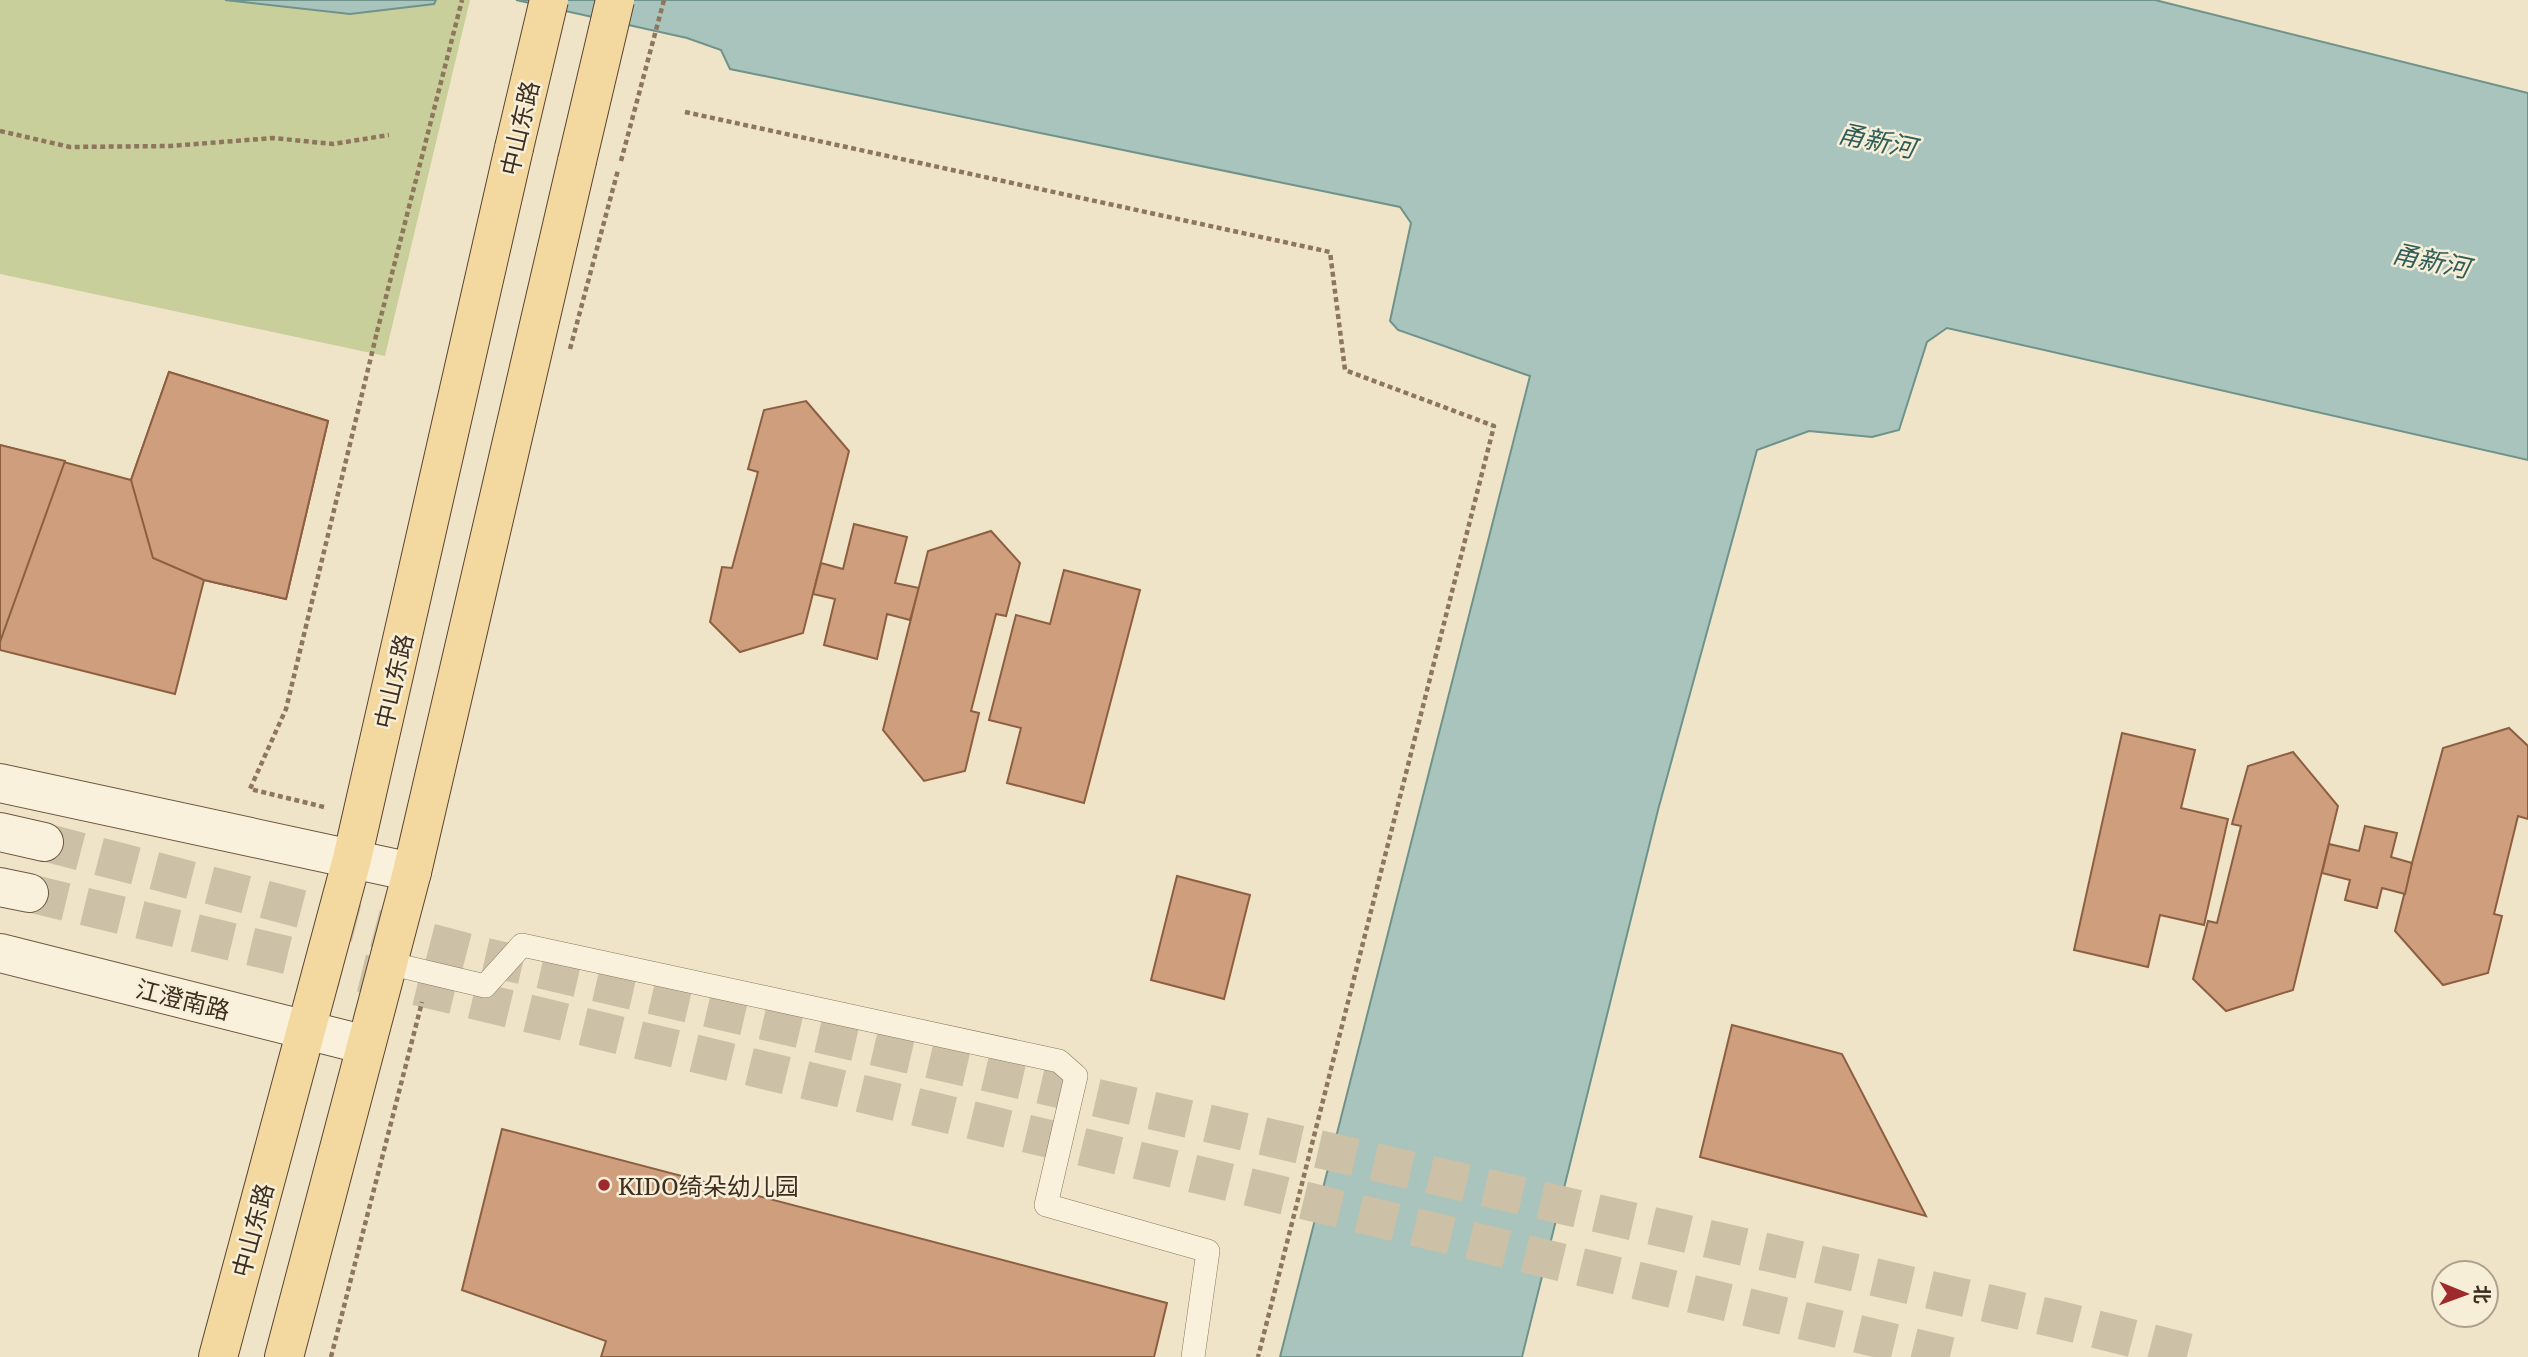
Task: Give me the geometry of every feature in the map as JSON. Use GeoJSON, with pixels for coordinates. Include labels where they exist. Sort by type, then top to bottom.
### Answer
{"type":"FeatureCollection","features":[{"type":"Feature","properties":{"kind":"main road","name":"中山东路"},"geometry":{"type":"LineString","coordinates":[[218,1357],[352,859],[549,0]]}},
{"type":"Feature","properties":{"kind":"main road"},"geometry":{"type":"LineString","coordinates":[[284,1357],[412,872],[615,0]]}},
{"type":"Feature","properties":{"kind":"main road"},"geometry":{"type":"LineString","coordinates":[[0,783],[412,872]]}},
{"type":"Feature","properties":{"kind":"main road"},"geometry":{"type":"LineString","coordinates":[[0,832],[44,842]]}},
{"type":"Feature","properties":{"kind":"main road","name":"江澄南路"},"geometry":{"type":"LineString","coordinates":[[0,953],[366,1045]]}},
{"type":"Feature","properties":{"kind":"lane"},"geometry":{"type":"LineString","coordinates":[[388,963],[485,986],[522,945],[1059,1061],[1076,1076],[1046,1205],[1208,1251],[1193,1357]]}},
{"type":"Feature","properties":{"kind":"path"},"geometry":{"type":"LineString","coordinates":[[362,817],[250,789],[286,709],[377,332],[462,0]]}},
{"type":"Feature","properties":{"kind":"path"},"geometry":{"type":"LineString","coordinates":[[685,112],[1330,252],[1345,370],[1494,426],[1258,1357]]}},
{"type":"Feature","properties":{"kind":"path"},"geometry":{"type":"LineString","coordinates":[[0,131],[70,147],[170,146],[273,138],[332,145],[389,135]]}},
{"type":"Feature","properties":{"kind":"green space"},"geometry":{"type":"Polygon","coordinates":[[[0,0],[470,0],[385,356],[0,274],[0,0]]]}},
{"type":"Feature","properties":{"kind":"water"},"geometry":{"type":"Polygon","coordinates":[[[225,0],[436,0],[434,4],[350,14],[225,0]]]}},
{"type":"Feature","properties":{"kind":"water","name":"甬新河"},"geometry":{"type":"Polygon","coordinates":[[[516,0],[2155,0],[2528,93],[2528,460],[1947,328],[1927,342],[1899,430],[1872,437],[1809,431],[1757,450],[1658,810],[1522,1357],[1280,1357],[1530,376],[1398,330],[1390,321],[1411,223],[1400,207],[730,69],[721,50],[687,38],[516,0]]]}},
{"type":"Feature","properties":{"kind":"building"},"geometry":{"type":"Polygon","coordinates":[[[169,372],[328,421],[286,599],[204,580],[175,694],[0,650],[0,445],[131,480],[169,372]]]}},
{"type":"Feature","properties":{"kind":"building"},"geometry":{"type":"Polygon","coordinates":[[[169,372],[328,421],[286,599],[204,580],[153,558],[131,480],[169,372]]]}},
{"type":"Feature","properties":{"kind":"building"},"geometry":{"type":"Polygon","coordinates":[[[806,401],[849,451],[803,633],[740,652],[710,622],[722,567],[732,568],[758,472],[748,469],[764,410],[806,401]]]}},
{"type":"Feature","properties":{"kind":"building"},"geometry":{"type":"Polygon","coordinates":[[[0,445],[65,461],[0,642],[0,445]]]}},
{"type":"Feature","properties":{"kind":"building"},"geometry":{"type":"Polygon","coordinates":[[[854,524],[907,537],[895,583],[919,588],[910,620],[887,614],[877,659],[824,645],[835,599],[813,594],[821,563],[843,569],[854,524]]]}},
{"type":"Feature","properties":{"kind":"building"},"geometry":{"type":"Polygon","coordinates":[[[991,531],[1020,563],[1006,616],[996,614],[971,711],[979,713],[965,771],[924,781],[883,730],[928,551],[991,531]]]}},
{"type":"Feature","properties":{"kind":"building"},"geometry":{"type":"Polygon","coordinates":[[[1064,570],[1140,590],[1084,803],[1007,783],[1021,728],[989,720],[1016,615],[1050,624],[1064,570]]]}},
{"type":"Feature","properties":{"kind":"building"},"geometry":{"type":"Polygon","coordinates":[[[2509,728],[2528,746],[2528,819],[2518,816],[2494,914],[2502,916],[2488,973],[2443,985],[2395,931],[2412,863],[2443,748],[2509,728]]]}},
{"type":"Feature","properties":{"kind":"building"},"geometry":{"type":"Polygon","coordinates":[[[2122,733],[2195,750],[2181,808],[2228,819],[2204,925],[2160,915],[2148,967],[2074,950],[2122,733]]]}},
{"type":"Feature","properties":{"kind":"building"},"geometry":{"type":"Polygon","coordinates":[[[2293,752],[2338,806],[2293,990],[2226,1011],[2193,979],[2208,921],[2217,923],[2241,826],[2232,824],[2248,766],[2293,752]]]}},
{"type":"Feature","properties":{"kind":"building"},"geometry":{"type":"Polygon","coordinates":[[[2365,826],[2397,833],[2391,857],[2412,863],[2405,894],[2382,888],[2377,908],[2345,900],[2350,880],[2322,873],[2329,844],[2359,851],[2365,826]]]}},
{"type":"Feature","properties":{"kind":"building"},"geometry":{"type":"Polygon","coordinates":[[[1177,876],[1250,895],[1224,999],[1151,980],[1177,876]]]}},
{"type":"Feature","properties":{"kind":"building"},"geometry":{"type":"Polygon","coordinates":[[[1732,1025],[1842,1054],[1926,1216],[1700,1157],[1732,1025]]]}},
{"type":"Feature","properties":{"kind":"building","name":"KIDO绮朵幼儿园"},"geometry":{"type":"Polygon","coordinates":[[[502,1129],[1167,1303],[1154,1357],[601,1357],[606,1341],[462,1290],[502,1129]]]}},
{"type":"Feature","properties":{"kind":"tunnel"},"geometry":{"type":"LineString","coordinates":[[44,842],[482,956],[2056,1319],[2206,1357]]}},
{"type":"Feature","properties":{"kind":"tunnel"},"geometry":{"type":"LineString","coordinates":[[29,893],[1954,1357]]}},
{"type":"Feature","properties":{"kind":"place","name":"KIDO绮朵幼儿园"},"geometry":{"type":"Point","coordinates":[604,1185]}}]}
